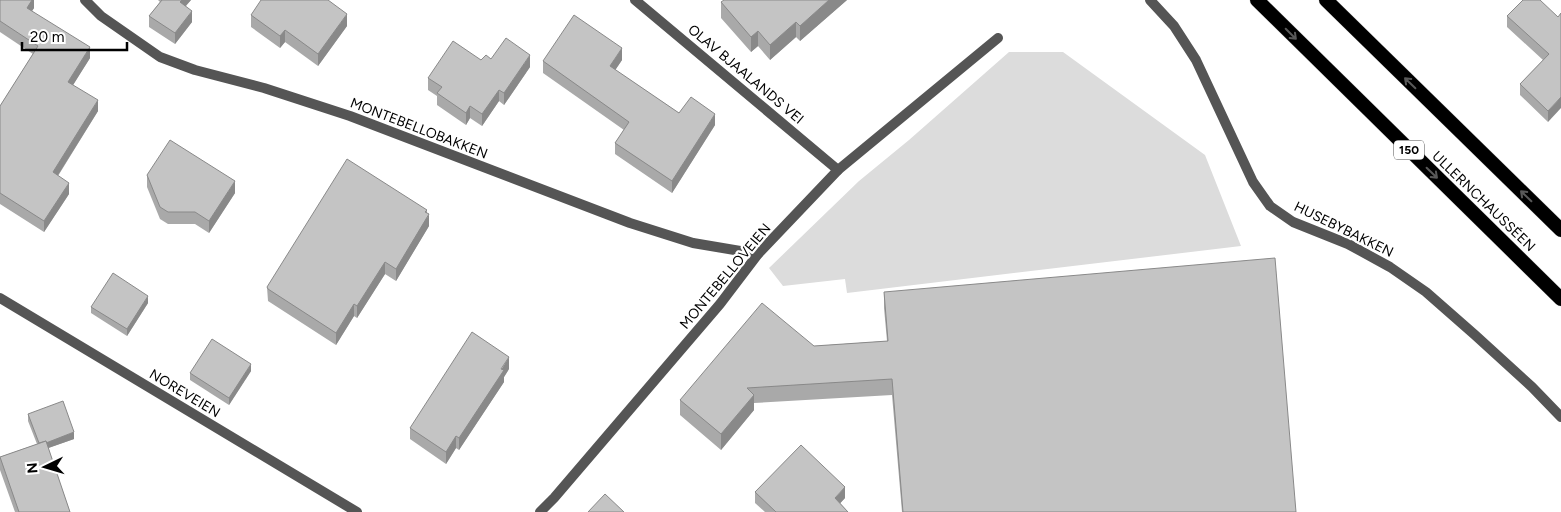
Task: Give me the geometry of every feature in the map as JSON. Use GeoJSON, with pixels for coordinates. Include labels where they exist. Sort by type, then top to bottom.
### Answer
{"type":"FeatureCollection","features":[{"type":"Feature","properties":{"kind":"highway","name":"ULLERNCHAUSSÉEN"},"geometry":{"type":"LineString","coordinates":[[1257,0],[1561,299]]}},
{"type":"Feature","properties":{"kind":"highway"},"geometry":{"type":"LineString","coordinates":[[1326,0],[1561,230]]}},
{"type":"Feature","properties":{"kind":"street","name":"MONTEBELLOBAKKEN"},"geometry":{"type":"LineString","coordinates":[[85,0],[101,16],[160,57],[195,70],[264,88],[350,116],[630,223],[693,242],[758,254]]}},
{"type":"Feature","properties":{"kind":"street","name":"OLAV BJAALANDS VEI"},"geometry":{"type":"LineString","coordinates":[[635,0],[838,170]]}},
{"type":"Feature","properties":{"kind":"street","name":"HUSEBYBAKKEN"},"geometry":{"type":"LineString","coordinates":[[1150,0],[1174,26],[1196,60],[1253,182],[1270,206],[1293,222],[1348,244],[1390,267],[1426,292],[1475,334],[1561,417]]}},
{"type":"Feature","properties":{"kind":"street","name":"MONTEBELLOVEIEN"},"geometry":{"type":"LineString","coordinates":[[540,512],[720,304],[758,254],[838,170],[998,38]]}},
{"type":"Feature","properties":{"kind":"street","name":"NOREVEIEN"},"geometry":{"type":"LineString","coordinates":[[0,298],[357,512]]}},
{"type":"Feature","properties":{"kind":"shaded area"},"geometry":{"type":"Polygon","coordinates":[[[1009,52],[1063,52],[1205,155],[1241,246],[847,293],[845,279],[783,286],[769,268],[859,181],[909,140],[1009,52]]]}},
{"type":"Feature","properties":{"kind":"building"},"geometry":{"type":"Polygon","coordinates":[[[0,0],[32,0],[27,8],[90,47],[68,82],[98,100],[53,172],[69,183],[44,221],[0,193],[0,106],[38,46],[0,21],[0,0]]]}},
{"type":"Feature","properties":{"kind":"building"},"geometry":{"type":"Polygon","coordinates":[[[162,0],[182,0],[180,2],[192,11],[175,33],[149,16],[162,0]]]}},
{"type":"Feature","properties":{"kind":"building"},"geometry":{"type":"Polygon","coordinates":[[[261,0],[328,0],[347,14],[318,54],[285,30],[280,36],[251,15],[261,0]]]}},
{"type":"Feature","properties":{"kind":"building"},"geometry":{"type":"Polygon","coordinates":[[[724,0],[829,0],[800,26],[796,22],[770,45],[758,31],[751,37],[721,2],[724,0]]]}},
{"type":"Feature","properties":{"kind":"building"},"geometry":{"type":"Polygon","coordinates":[[[1523,0],[1540,0],[1558,17],[1561,13],[1561,97],[1548,111],[1520,84],[1549,54],[1507,16],[1523,0]]]}},
{"type":"Feature","properties":{"kind":"building"},"geometry":{"type":"Polygon","coordinates":[[[574,15],[622,48],[610,66],[679,113],[691,97],[715,114],[672,181],[615,143],[629,122],[543,61],[574,15]]]}},
{"type":"Feature","properties":{"kind":"building"},"geometry":{"type":"Polygon","coordinates":[[[506,38],[530,55],[504,93],[499,90],[482,114],[470,106],[466,113],[437,93],[442,87],[428,78],[453,41],[481,60],[486,55],[491,59],[506,38]]]}},
{"type":"Feature","properties":{"kind":"building"},"geometry":{"type":"Polygon","coordinates":[[[170,140],[235,181],[209,221],[195,212],[168,212],[160,207],[147,175],[170,140]]]}},
{"type":"Feature","properties":{"kind":"building"},"geometry":{"type":"Polygon","coordinates":[[[347,159],[427,210],[425,212],[429,214],[396,269],[385,262],[357,306],[354,304],[336,333],[267,287],[347,159]]]}},
{"type":"Feature","properties":{"kind":"building"},"geometry":{"type":"Polygon","coordinates":[[[1275,258],[1296,512],[903,512],[892,379],[747,388],[754,395],[721,434],[680,400],[762,303],[814,346],[888,341],[884,292],[1275,258]]]}},
{"type":"Feature","properties":{"kind":"building"},"geometry":{"type":"Polygon","coordinates":[[[113,273],[148,296],[127,329],[91,307],[113,273]]]}},
{"type":"Feature","properties":{"kind":"building"},"geometry":{"type":"Polygon","coordinates":[[[472,332],[509,357],[501,369],[504,370],[459,438],[456,436],[446,452],[410,428],[472,332]]]}},
{"type":"Feature","properties":{"kind":"building"},"geometry":{"type":"Polygon","coordinates":[[[212,339],[251,364],[229,398],[190,373],[212,339]]]}},
{"type":"Feature","properties":{"kind":"building"},"geometry":{"type":"Polygon","coordinates":[[[63,401],[74,432],[46,443],[46,441],[39,443],[28,414],[63,401]]]}},
{"type":"Feature","properties":{"kind":"building"},"geometry":{"type":"Polygon","coordinates":[[[46,441],[70,512],[19,512],[0,457],[46,441]]]}},
{"type":"Feature","properties":{"kind":"building"},"geometry":{"type":"Polygon","coordinates":[[[801,445],[845,487],[835,498],[848,512],[776,512],[755,492],[801,445]]]}},
{"type":"Feature","properties":{"kind":"building"},"geometry":{"type":"Polygon","coordinates":[[[605,494],[624,512],[588,512],[605,494]]]}}]}
